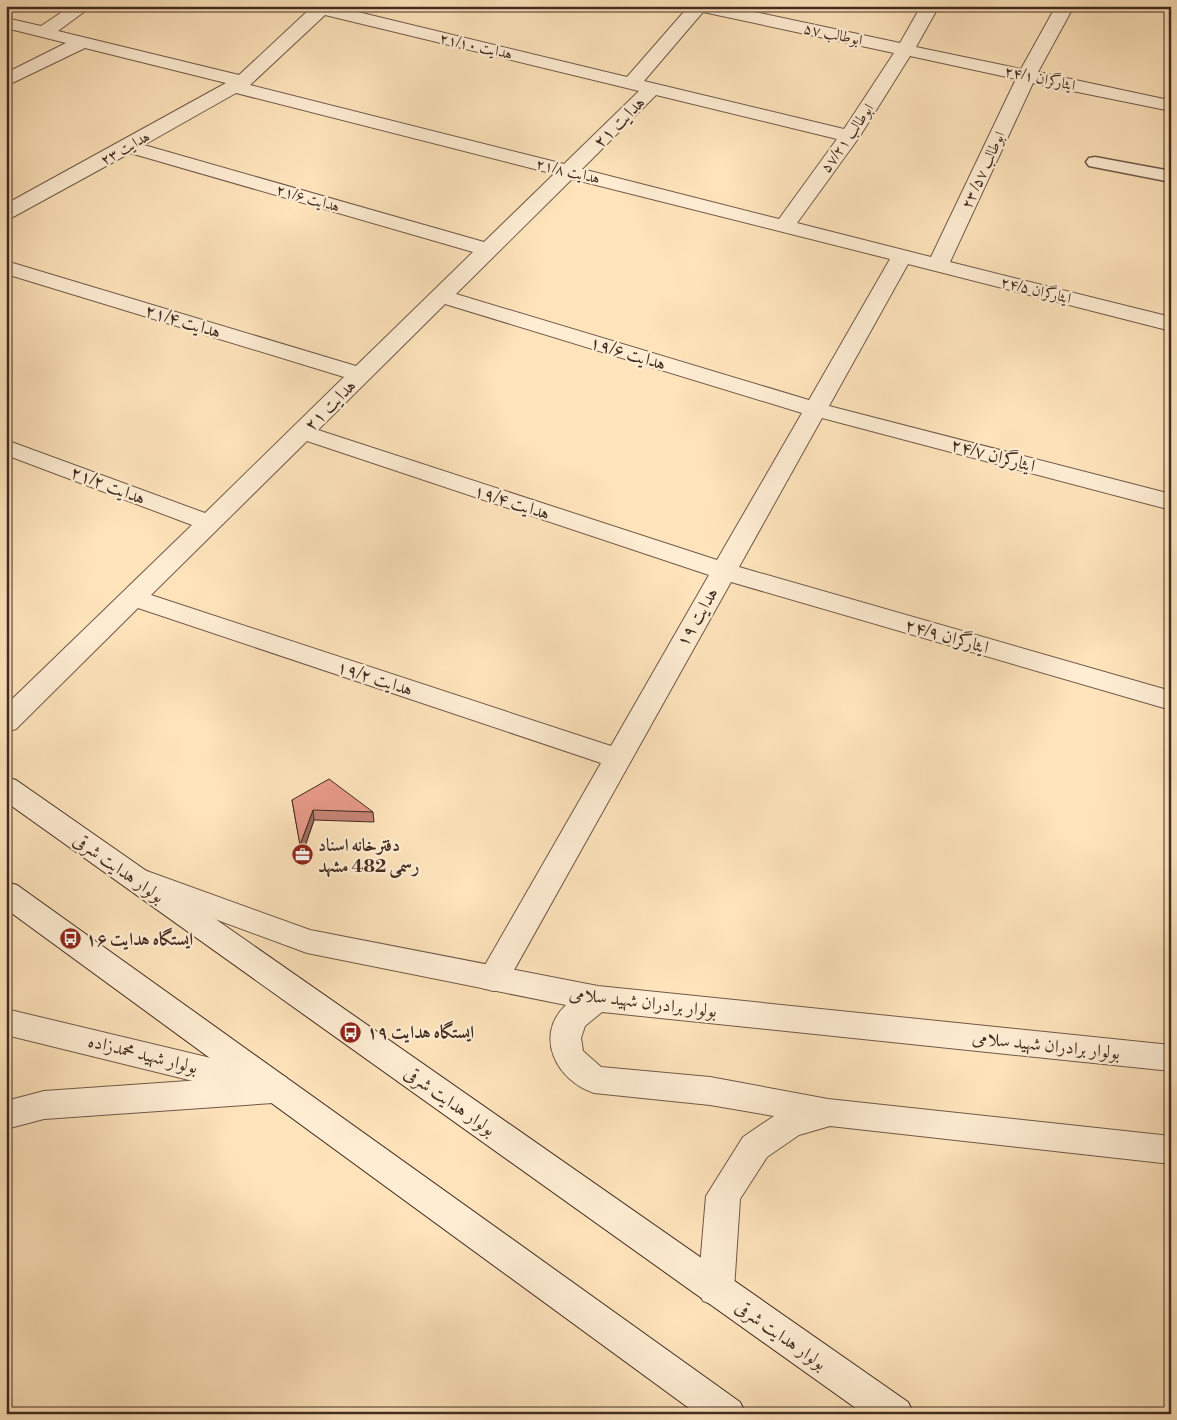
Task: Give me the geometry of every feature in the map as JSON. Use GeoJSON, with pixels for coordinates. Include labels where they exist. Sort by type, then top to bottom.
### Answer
{"type":"FeatureCollection","features":[{"type":"Feature","properties":{"kind":"street"},"geometry":{"type":"LineString","coordinates":[[44,32],[83,6]]}},
{"type":"Feature","properties":{"kind":"street","name":"ابوطالب ۵۷"},"geometry":{"type":"LineString","coordinates":[[700,6],[726,9],[907,49]]}},
{"type":"Feature","properties":{"kind":"street","name":"هدایت ۲۱"},"geometry":{"type":"LineString","coordinates":[[6,722],[569,171],[642,86],[700,6]]}},
{"type":"Feature","properties":{"kind":"street","name":"ابوطالب ۵۷/۲۱"},"geometry":{"type":"LineString","coordinates":[[784,226],[850,136],[907,49],[930,6]]}},
{"type":"Feature","properties":{"kind":"street","name":"ابوطالب ۵۷/ ۲۳"},"geometry":{"type":"LineString","coordinates":[[938,265],[1027,75],[1066,6]]}},
{"type":"Feature","properties":{"kind":"street","name":"هدایت ۲۱/۱۰"},"geometry":{"type":"LineString","coordinates":[[323,8],[850,136]]}},
{"type":"Feature","properties":{"kind":"street","name":"هدایت ۲۳"},"geometry":{"type":"LineString","coordinates":[[6,213],[239,84],[323,8]]}},
{"type":"Feature","properties":{"kind":"street","name":"هدایت ۲۱/۸"},"geometry":{"type":"LineString","coordinates":[[6,23],[569,171],[902,256]]}},
{"type":"Feature","properties":{"kind":"street"},"geometry":{"type":"LineString","coordinates":[[6,80],[83,42]]}},
{"type":"Feature","properties":{"kind":"street","name":"ایثارگران ۲۴/۱"},"geometry":{"type":"LineString","coordinates":[[907,49],[1168,106],[1171,103]]}},
{"type":"Feature","properties":{"kind":"street","name":"هدایت ۲۱/۶"},"geometry":{"type":"LineString","coordinates":[[128,146],[488,250]]}},
{"type":"Feature","properties":{"kind":"street","name":"ایثارگران ۲۴/۵"},"geometry":{"type":"LineString","coordinates":[[902,256],[1171,324]]}},
{"type":"Feature","properties":{"kind":"street","name":"هدایت ۱۹"},"geometry":{"type":"LineString","coordinates":[[493,979],[616,758],[902,256]]}},
{"type":"Feature","properties":{"kind":"street","name":"هدایت ۲۱/۴"},"geometry":{"type":"LineString","coordinates":[[6,267],[360,375]]}},
{"type":"Feature","properties":{"kind":"street","name":"هدایت ۱۹/۶"},"geometry":{"type":"LineString","coordinates":[[441,296],[814,409]]}},
{"type":"Feature","properties":{"kind":"street","name":"ایثارگران ۲۴/۷"},"geometry":{"type":"LineString","coordinates":[[814,409],[1171,502]]}},
{"type":"Feature","properties":{"kind":"street","name":"هدایت ۱۹/۴"},"geometry":{"type":"LineString","coordinates":[[302,432],[723,571]]}},
{"type":"Feature","properties":{"kind":"street","name":"هدایت ۲۱/۲"},"geometry":{"type":"LineString","coordinates":[[6,447],[209,523]]}},
{"type":"Feature","properties":{"kind":"street","name":"ایثارگران ۲۴/۹"},"geometry":{"type":"LineString","coordinates":[[723,571],[1171,700]]}},
{"type":"Feature","properties":{"kind":"street","name":"هدایت ۱۹/۲"},"geometry":{"type":"LineString","coordinates":[[134,598],[616,758]]}},
{"type":"Feature","properties":{"kind":"street","name":"بولوار هدایت شرقی"},"geometry":{"type":"LineString","coordinates":[[6,788],[716,1290],[895,1414]]}},
{"type":"Feature","properties":{"kind":"street","name":"بولوار برادران شهید سلامی"},"geometry":{"type":"LineString","coordinates":[[130,876],[307,940],[598,999],[1171,1058]]}},
{"type":"Feature","properties":{"kind":"street"},"geometry":{"type":"LineString","coordinates":[[6,893],[279,1088],[727,1414]]}},
{"type":"Feature","properties":{"kind":"street"},"geometry":{"type":"LineString","coordinates":[[598,999],[584,1006],[573,1016],[566,1029],[564,1044],[569,1058],[579,1071],[594,1080],[710,1091],[830,1112],[1171,1150]]}},
{"type":"Feature","properties":{"kind":"street","name":"بولوار شهید محمدزاده"},"geometry":{"type":"LineString","coordinates":[[6,1022],[279,1088]]}},
{"type":"Feature","properties":{"kind":"street"},"geometry":{"type":"LineString","coordinates":[[6,1115],[44,1105],[279,1088]]}},
{"type":"Feature","properties":{"kind":"street"},"geometry":{"type":"LineString","coordinates":[[716,1290],[722,1196],[755,1147],[790,1124],[830,1112]]}},
{"type":"Feature","properties":{"kind":"lane"},"geometry":{"type":"LineString","coordinates":[[1096,162],[1171,177]]}},
{"type":"Feature","properties":{"kind":"building"},"geometry":{"type":"Polygon","coordinates":[[[329,779],[373,812],[313,810],[300,845],[292,800],[329,779]]]}},
{"type":"Feature","properties":{"kind":"place","name":"دفترخانه اسناد رسمی 482 مشهد"},"geometry":{"type":"Point","coordinates":[302,855]}},
{"type":"Feature","properties":{"kind":"place","name":"ایستگاه هدایت ۱۶"},"geometry":{"type":"Point","coordinates":[70,939]}},
{"type":"Feature","properties":{"kind":"place","name":"ایستگاه هدایت ۱۹"},"geometry":{"type":"Point","coordinates":[351,1032]}}]}
